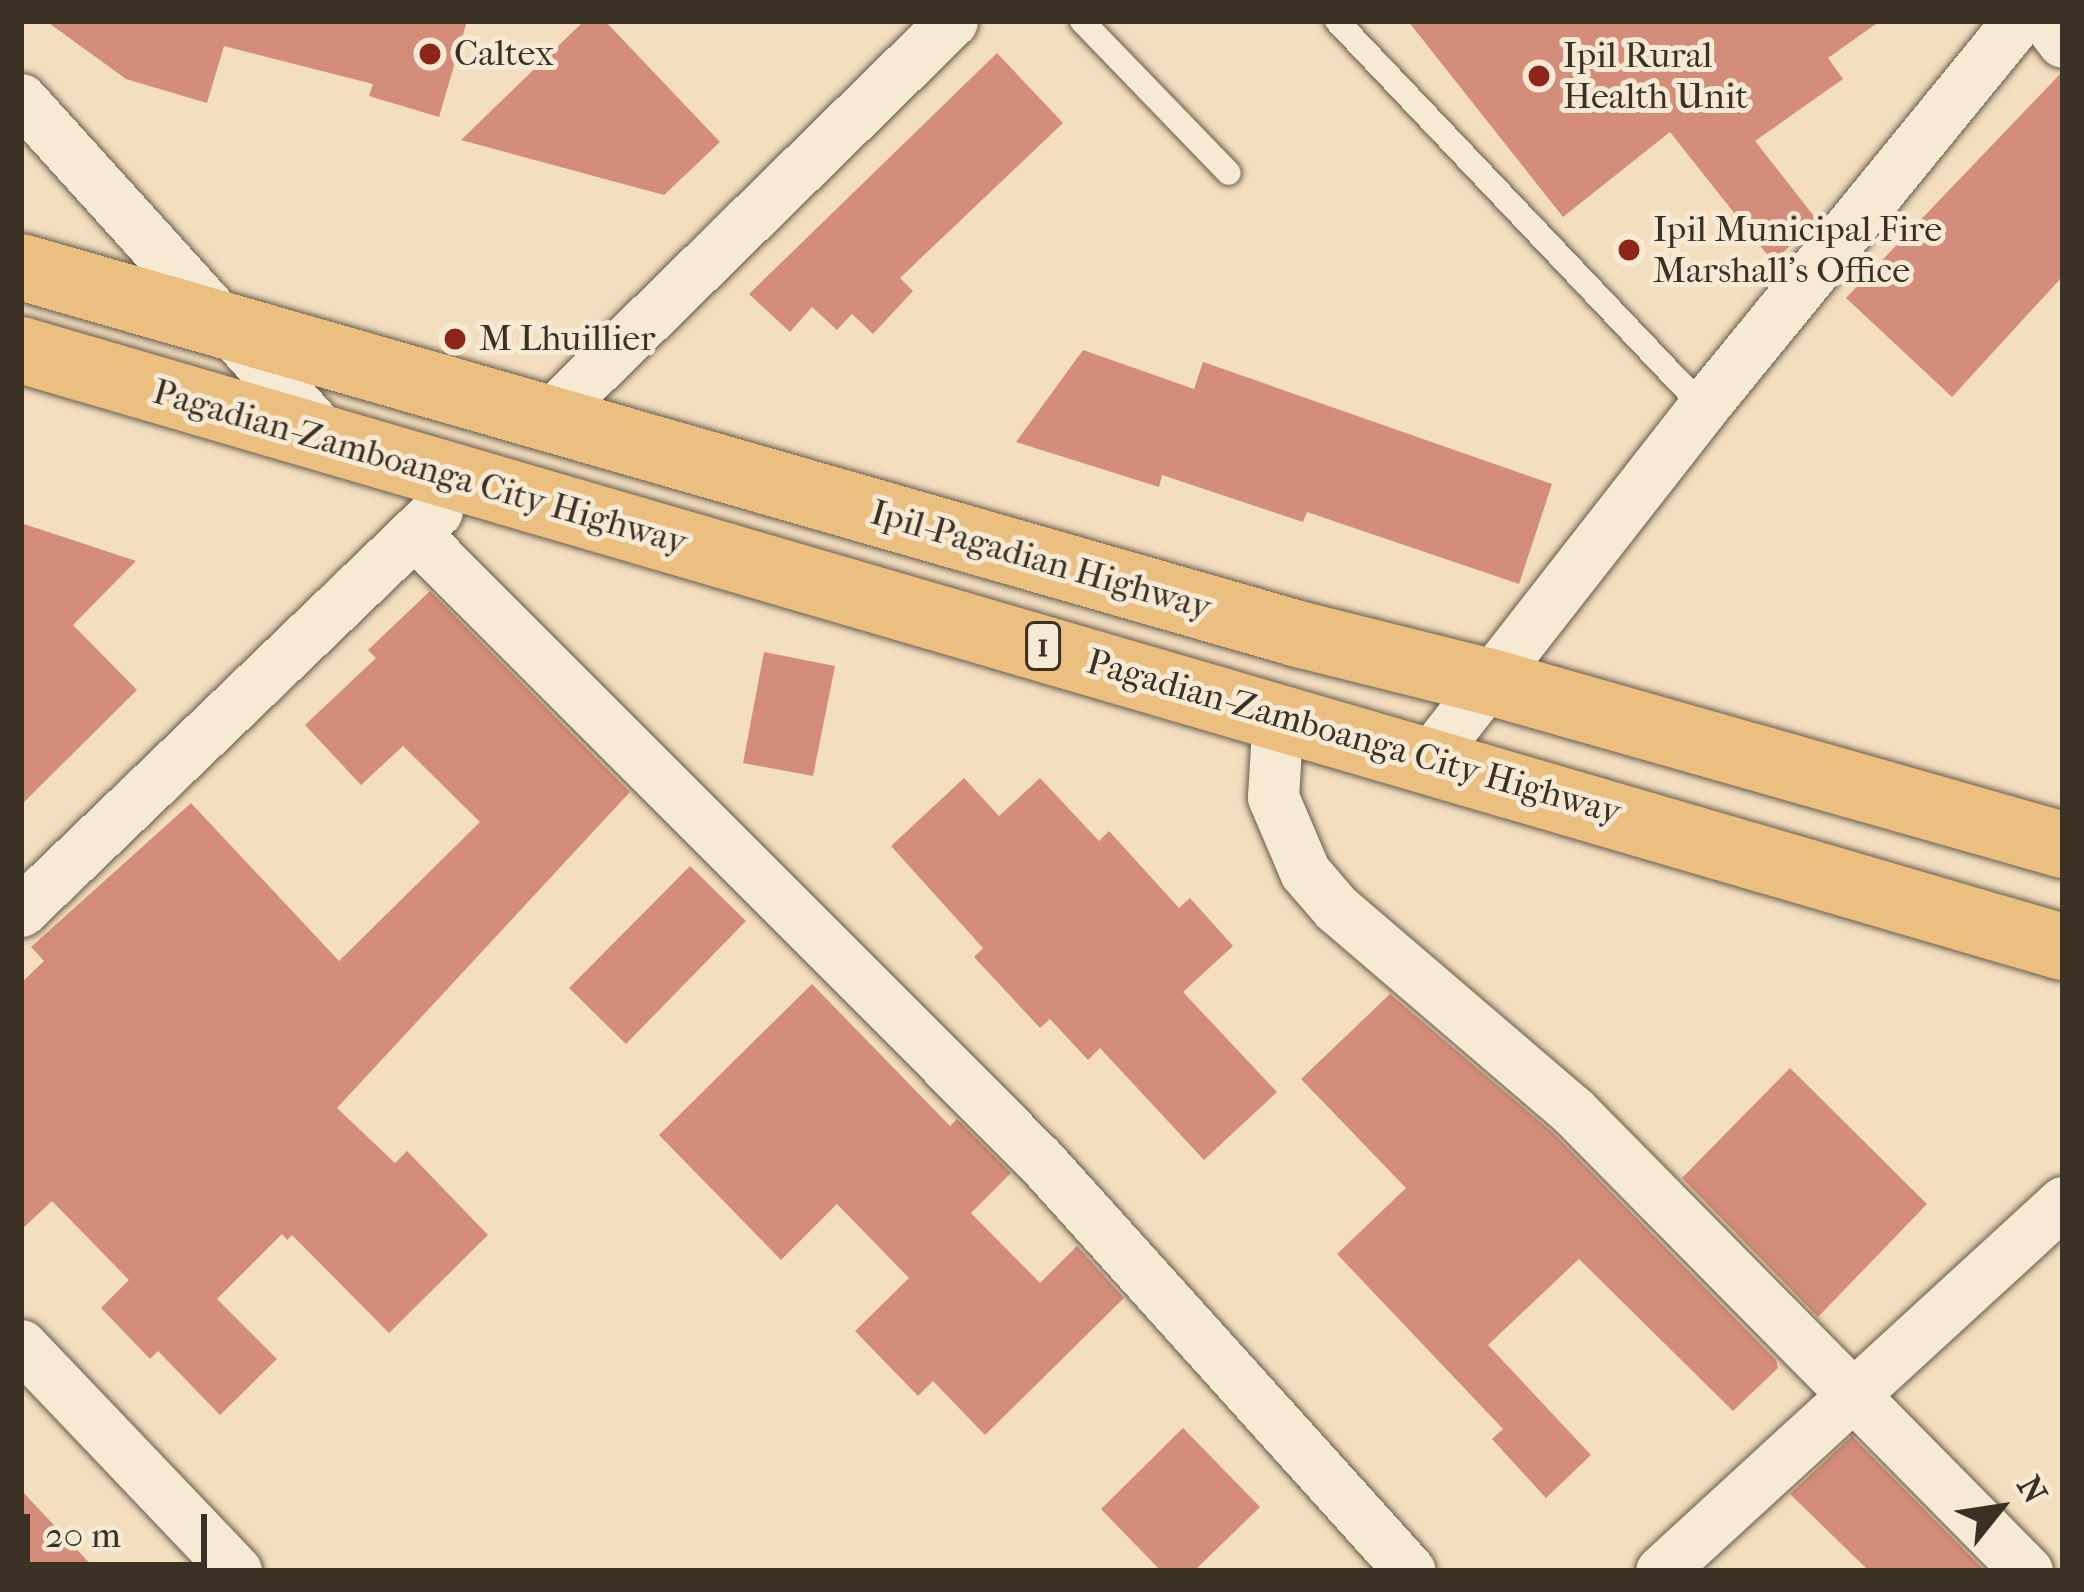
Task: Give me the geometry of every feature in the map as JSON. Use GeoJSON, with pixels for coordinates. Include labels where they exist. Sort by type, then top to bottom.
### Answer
{"type":"FeatureCollection","features":[{"type":"Feature","properties":{"kind":"main road","name":"Ipil-Pagadian Highway"},"geometry":{"type":"LineString","coordinates":[[21,267],[1298,634],[1486,681],[2063,845]]}},
{"type":"Feature","properties":{"kind":"main road","name":"Pagadian-Zamboanga City Highway"},"geometry":{"type":"LineString","coordinates":[[21,350],[2063,946]]}},
{"type":"Feature","properties":{"kind":"street"},"geometry":{"type":"LineString","coordinates":[[547,418],[952,21]]}},
{"type":"Feature","properties":{"kind":"street"},"geometry":{"type":"LineString","coordinates":[[1429,758],[1703,407],[2018,21]]}},
{"type":"Feature","properties":{"kind":"street"},"geometry":{"type":"LineString","coordinates":[[2048,21],[2063,42]]}},
{"type":"Feature","properties":{"kind":"street"},"geometry":{"type":"LineString","coordinates":[[21,100],[332,442]]}},
{"type":"Feature","properties":{"kind":"street"},"geometry":{"type":"LineString","coordinates":[[21,911],[468,482]]}},
{"type":"Feature","properties":{"kind":"street"},"geometry":{"type":"LineString","coordinates":[[414,533],[1039,1159],[1410,1571]]}},
{"type":"Feature","properties":{"kind":"street"},"geometry":{"type":"LineString","coordinates":[[1277,713],[1273,797],[1305,872],[1336,908],[1572,1110],[1849,1396],[2027,1571]]}},
{"type":"Feature","properties":{"kind":"street"},"geometry":{"type":"LineString","coordinates":[[1661,1571],[2063,1202]]}},
{"type":"Feature","properties":{"kind":"street"},"geometry":{"type":"LineString","coordinates":[[21,1345],[236,1571]]}},
{"type":"Feature","properties":{"kind":"lane"},"geometry":{"type":"LineString","coordinates":[[1082,21],[1229,173]]}},
{"type":"Feature","properties":{"kind":"lane"},"geometry":{"type":"LineString","coordinates":[[1337,21],[1703,407]]}},
{"type":"Feature","properties":{"kind":"building"},"geometry":{"type":"Polygon","coordinates":[[[46,21],[467,21],[439,117],[369,96],[373,84],[224,46],[207,103],[126,79],[46,21]]]}},
{"type":"Feature","properties":{"kind":"building"},"geometry":{"type":"Polygon","coordinates":[[[584,21],[605,21],[720,142],[664,195],[461,140],[584,21]]]}},
{"type":"Feature","properties":{"kind":"building"},"geometry":{"type":"Polygon","coordinates":[[[1408,21],[1880,21],[1828,58],[1843,79],[1755,141],[1817,220],[1773,262],[1670,132],[1563,217],[1408,21]]]}},
{"type":"Feature","properties":{"kind":"building"},"geometry":{"type":"Polygon","coordinates":[[[997,53],[1063,123],[900,278],[913,291],[873,334],[852,314],[837,330],[812,307],[790,332],[749,294],[997,53]]]}},
{"type":"Feature","properties":{"kind":"building"},"geometry":{"type":"Polygon","coordinates":[[[2063,71],[2063,276],[1952,397],[1846,298],[2063,71]]]}},
{"type":"Feature","properties":{"kind":"building"},"geometry":{"type":"Polygon","coordinates":[[[1083,350],[1194,389],[1203,362],[1552,484],[1519,584],[1307,512],[1303,522],[1162,475],[1159,487],[1016,442],[1083,350]]]}},
{"type":"Feature","properties":{"kind":"building"},"geometry":{"type":"Polygon","coordinates":[[[21,523],[136,561],[73,625],[137,690],[21,805],[21,523]]]}},
{"type":"Feature","properties":{"kind":"building"},"geometry":{"type":"Polygon","coordinates":[[[430,591],[630,792],[337,1108],[395,1163],[407,1151],[488,1235],[389,1333],[292,1235],[287,1240],[282,1234],[217,1299],[277,1359],[220,1415],[158,1351],[150,1359],[101,1308],[129,1280],[52,1201],[21,1230],[21,983],[44,961],[31,947],[191,803],[339,961],[480,822],[403,746],[361,785],[305,725],[376,658],[368,650],[430,591]]]}},
{"type":"Feature","properties":{"kind":"building"},"geometry":{"type":"Polygon","coordinates":[[[764,652],[835,666],[813,776],[743,763],[764,652]]]}},
{"type":"Feature","properties":{"kind":"building"},"geometry":{"type":"Polygon","coordinates":[[[964,778],[999,816],[1040,778],[1099,841],[1109,831],[1179,908],[1190,898],[1233,946],[1183,992],[1277,1092],[1204,1160],[1100,1048],[1088,1060],[1050,1019],[1040,1028],[974,957],[983,948],[891,846],[964,778]]]}},
{"type":"Feature","properties":{"kind":"building"},"geometry":{"type":"Polygon","coordinates":[[[690,866],[746,921],[626,1044],[569,988],[690,866]]]}},
{"type":"Feature","properties":{"kind":"building"},"geometry":{"type":"Polygon","coordinates":[[[812,984],[950,1126],[957,1119],[1011,1173],[971,1213],[1040,1283],[1077,1246],[1124,1298],[985,1435],[933,1381],[918,1396],[855,1331],[909,1278],[837,1204],[781,1260],[659,1135],[812,984]]]}},
{"type":"Feature","properties":{"kind":"building"},"geometry":{"type":"Polygon","coordinates":[[[1390,994],[1552,1132],[1776,1360],[1778,1368],[1733,1411],[1579,1259],[1488,1345],[1591,1455],[1546,1498],[1492,1439],[1503,1429],[1337,1254],[1406,1188],[1301,1079],[1390,994]]]}},
{"type":"Feature","properties":{"kind":"building"},"geometry":{"type":"Polygon","coordinates":[[[1790,1068],[1927,1204],[1818,1317],[1682,1178],[1790,1068]]]}},
{"type":"Feature","properties":{"kind":"building"},"geometry":{"type":"Polygon","coordinates":[[[1183,1428],[1260,1507],[1194,1571],[1161,1571],[1101,1509],[1183,1428]]]}},
{"type":"Feature","properties":{"kind":"building"},"geometry":{"type":"Polygon","coordinates":[[[1852,1436],[1985,1571],[1869,1571],[1790,1494],[1852,1436]]]}},
{"type":"Feature","properties":{"kind":"building"},"geometry":{"type":"Polygon","coordinates":[[[21,1490],[97,1571],[21,1571],[21,1490]]]}},
{"type":"Feature","properties":{"kind":"place","name":"Caltex"},"geometry":{"type":"Point","coordinates":[430,54]}},
{"type":"Feature","properties":{"kind":"place","name":"Ipil Rural Health Unit"},"geometry":{"type":"Point","coordinates":[1539,76]}},
{"type":"Feature","properties":{"kind":"place","name":"Ipil Municipal Fire Marshall's Office"},"geometry":{"type":"Point","coordinates":[1629,250]}},
{"type":"Feature","properties":{"kind":"place","name":"M Lhuillier"},"geometry":{"type":"Point","coordinates":[455,339]}}]}
